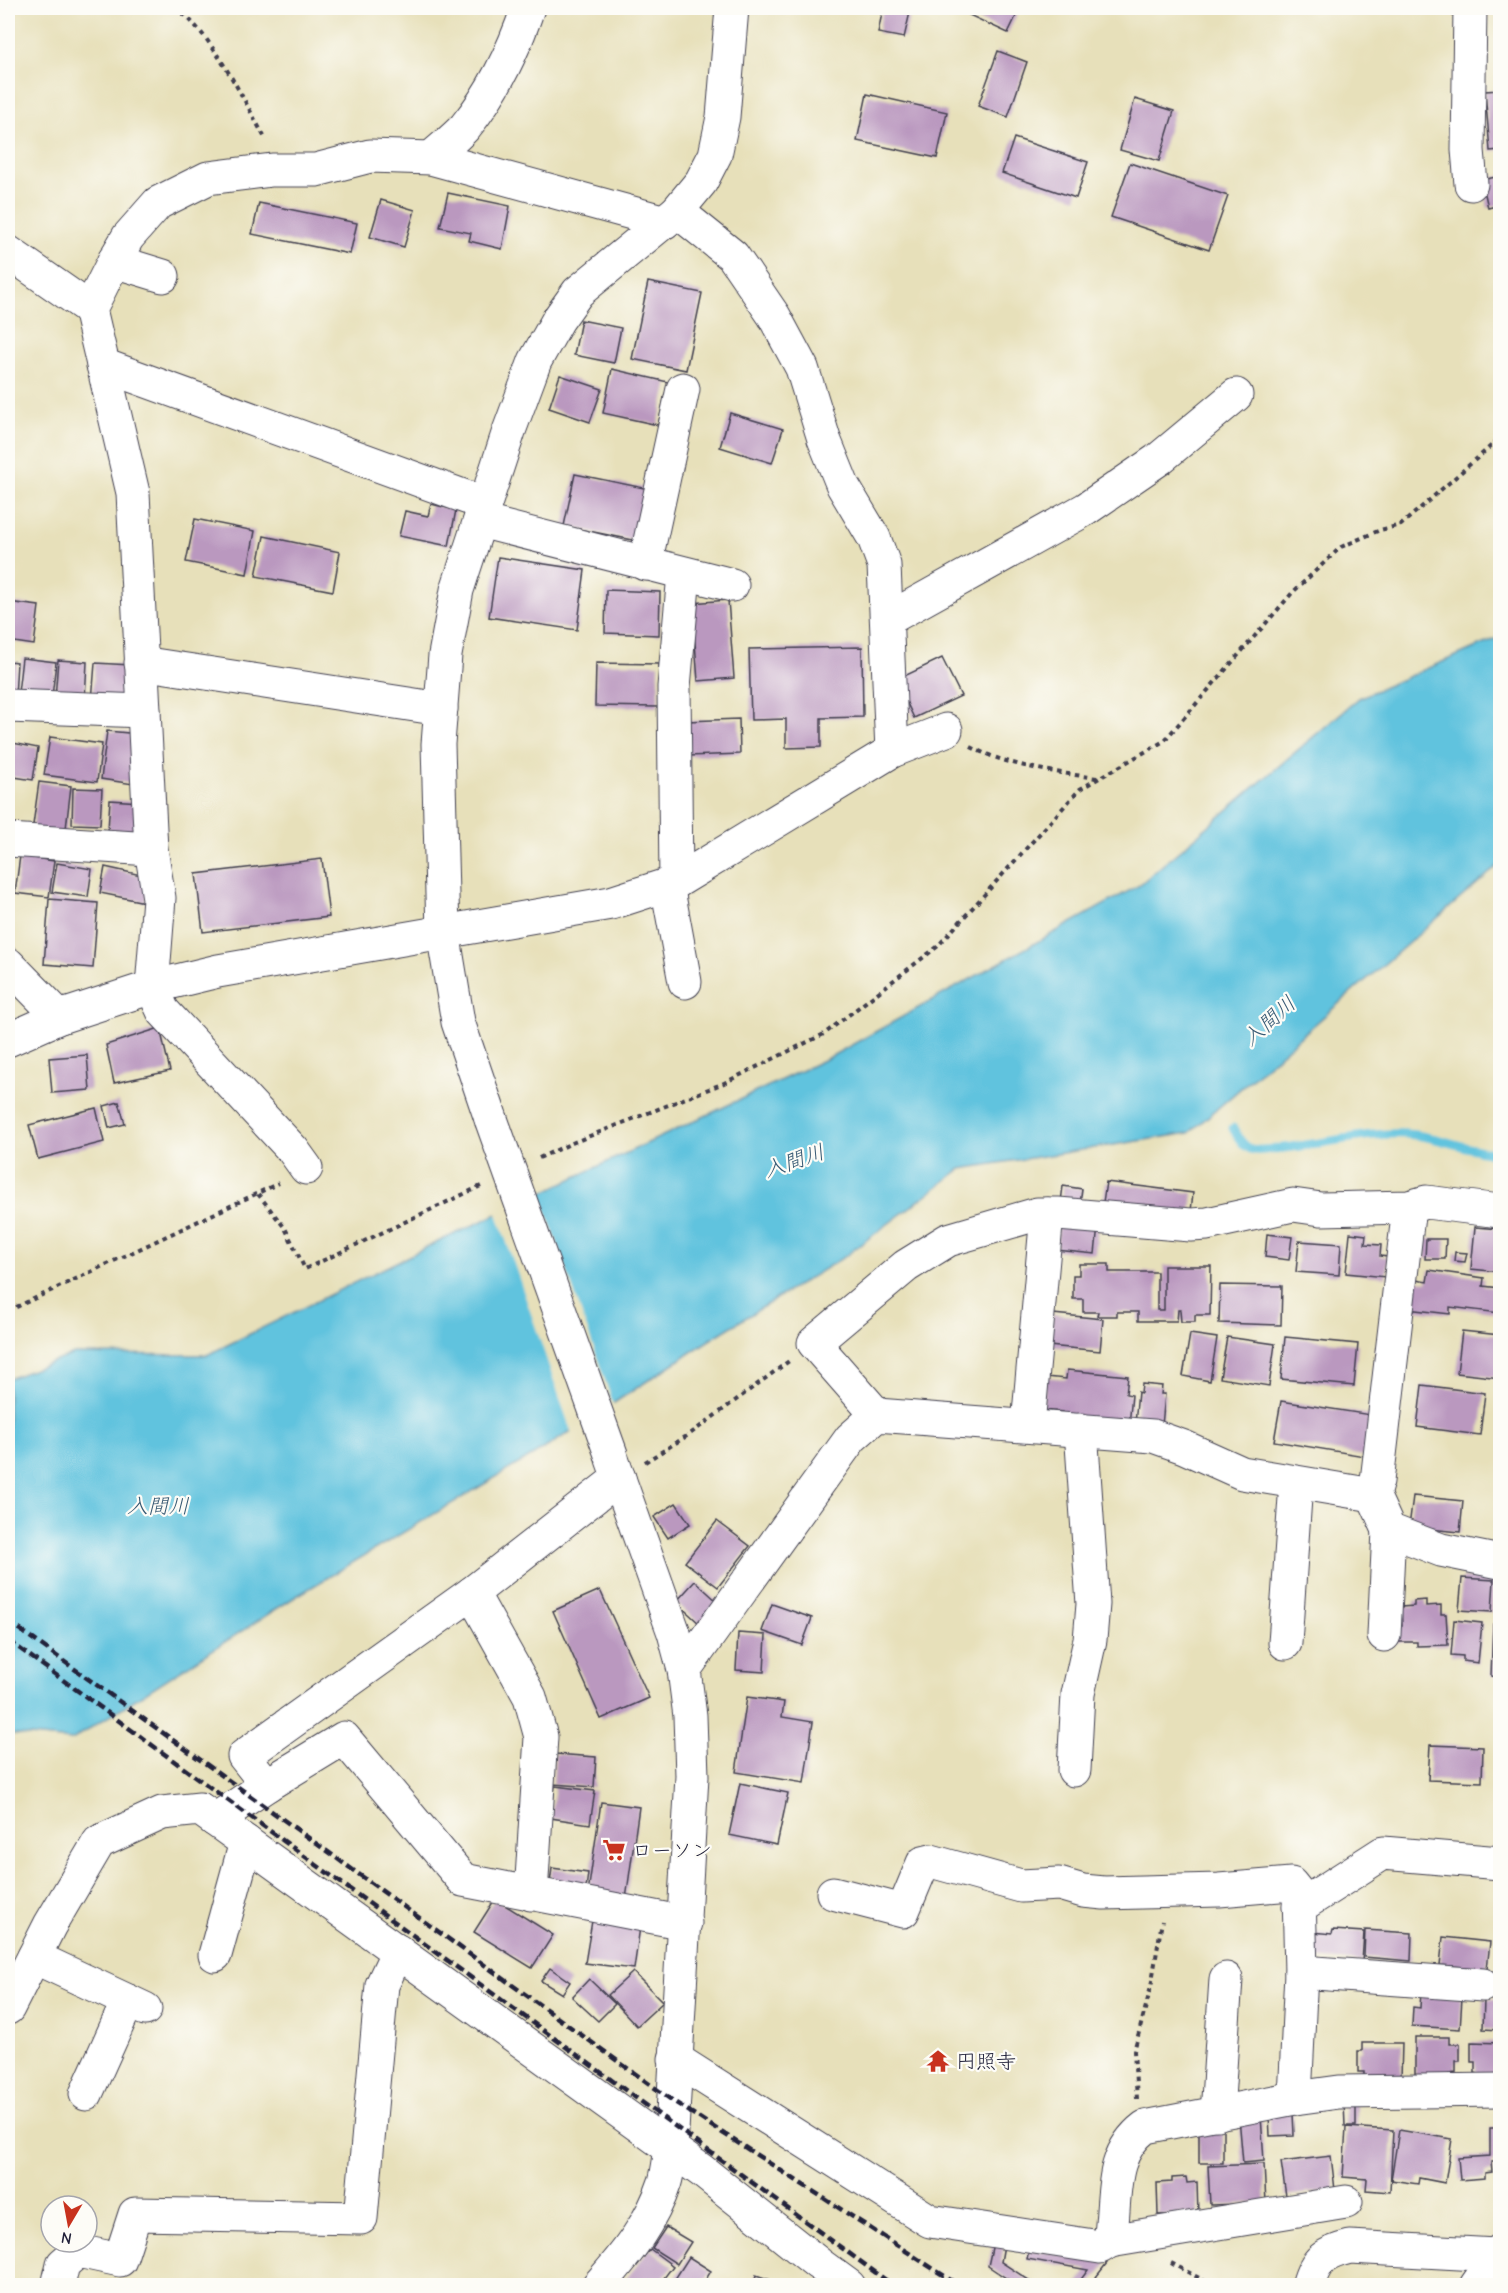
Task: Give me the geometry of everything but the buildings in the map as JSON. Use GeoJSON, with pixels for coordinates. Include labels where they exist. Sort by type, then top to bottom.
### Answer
{"type":"FeatureCollection","features":[{"type":"Feature","properties":{"kind":"street"},"geometry":{"type":"LineString","coordinates":[[431,158],[465,127],[490,89],[518,38],[528,8]]}},
{"type":"Feature","properties":{"kind":"street"},"geometry":{"type":"LineString","coordinates":[[598,2286],[628,2253],[657,2202],[666,2181],[671,2150],[685,1923],[692,1776],[690,1716],[684,1670],[674,1633],[458,1022],[443,932],[438,744],[445,655],[458,590],[482,512],[535,361],[558,320],[578,292],[671,217],[701,182],[715,154],[723,117],[732,8]]}},
{"type":"Feature","properties":{"kind":"street"},"geometry":{"type":"LineString","coordinates":[[1470,8],[1468,150],[1471,184]]}},
{"type":"Feature","properties":{"kind":"street"},"geometry":{"type":"LineString","coordinates":[[306,1168],[293,1150],[163,1011],[152,987],[159,898],[151,849],[133,493],[90,309],[128,237],[158,203],[208,178],[272,170],[316,171],[370,156],[431,158],[671,217],[733,256],[774,316],[802,368],[824,439],[843,486],[874,538],[884,565],[892,751]]}},
{"type":"Feature","properties":{"kind":"street"},"geometry":{"type":"LineString","coordinates":[[8,252],[90,309]]}},
{"type":"Feature","properties":{"kind":"street"},"geometry":{"type":"LineString","coordinates":[[114,261],[163,276]]}},
{"type":"Feature","properties":{"kind":"street"},"geometry":{"type":"LineString","coordinates":[[103,365],[482,512],[645,564],[732,585]]}},
{"type":"Feature","properties":{"kind":"street"},"geometry":{"type":"LineString","coordinates":[[645,564],[683,389]]}},
{"type":"Feature","properties":{"kind":"street"},"geometry":{"type":"LineString","coordinates":[[888,619],[1086,509],[1159,459],[1236,395]]}},
{"type":"Feature","properties":{"kind":"street"},"geometry":{"type":"LineString","coordinates":[[684,574],[674,687],[671,883],[685,982]]}},
{"type":"Feature","properties":{"kind":"street"},"geometry":{"type":"LineString","coordinates":[[141,663],[441,709]]}},
{"type":"Feature","properties":{"kind":"street"},"geometry":{"type":"LineString","coordinates":[[8,706],[144,711]]}},
{"type":"Feature","properties":{"kind":"street"},"geometry":{"type":"LineString","coordinates":[[8,1040],[60,1017],[152,987],[218,971],[611,903],[671,883],[892,751],[946,730]]}},
{"type":"Feature","properties":{"kind":"street"},"geometry":{"type":"LineString","coordinates":[[8,840],[151,849]]}},
{"type":"Feature","properties":{"kind":"street"},"geometry":{"type":"LineString","coordinates":[[8,964],[60,1017]]}},
{"type":"Feature","properties":{"kind":"street"},"geometry":{"type":"LineString","coordinates":[[1373,1495],[1296,1484],[1242,1473],[1153,1436],[877,1415],[814,1343],[906,1266],[948,1240],[1037,1214],[1191,1225],[1207,1224],[1293,1205],[1321,1209],[1409,1207],[1426,1202],[1500,1211]]}},
{"type":"Feature","properties":{"kind":"street"},"geometry":{"type":"LineString","coordinates":[[1384,1635],[1389,1530],[1373,1495],[1377,1481],[1409,1207]]}},
{"type":"Feature","properties":{"kind":"street"},"geometry":{"type":"LineString","coordinates":[[1028,1425],[1047,1214]]}},
{"type":"Feature","properties":{"kind":"street"},"geometry":{"type":"LineString","coordinates":[[684,1670],[851,1438],[877,1415]]}},
{"type":"Feature","properties":{"kind":"street"},"geometry":{"type":"LineString","coordinates":[[1074,1770],[1078,1694],[1090,1641],[1093,1604],[1081,1430]]}},
{"type":"Feature","properties":{"kind":"street"},"geometry":{"type":"LineString","coordinates":[[267,1785],[244,1756],[472,1593],[616,1468]]}},
{"type":"Feature","properties":{"kind":"street"},"geometry":{"type":"LineString","coordinates":[[1285,1643],[1296,1484]]}},
{"type":"Feature","properties":{"kind":"street"},"geometry":{"type":"LineString","coordinates":[[1389,1530],[1441,1550],[1500,1562]]}},
{"type":"Feature","properties":{"kind":"street"},"geometry":{"type":"LineString","coordinates":[[472,1593],[530,1697],[541,1737],[531,1894]]}},
{"type":"Feature","properties":{"kind":"street"},"geometry":{"type":"LineString","coordinates":[[216,1820],[267,1785],[344,1738],[463,1880],[685,1923]]}},
{"type":"Feature","properties":{"kind":"street"},"geometry":{"type":"LineString","coordinates":[[8,2008],[50,1925],[99,1842],[162,1814],[200,1809],[702,2171],[816,2275],[849,2286]]}},
{"type":"Feature","properties":{"kind":"street"},"geometry":{"type":"LineString","coordinates":[[215,1955],[246,1842]]}},
{"type":"Feature","properties":{"kind":"street"},"geometry":{"type":"LineString","coordinates":[[1299,1906],[1383,1853],[1500,1863]]}},
{"type":"Feature","properties":{"kind":"street"},"geometry":{"type":"LineString","coordinates":[[833,1893],[903,1911],[923,1863],[931,1861],[1021,1886],[1059,1884],[1083,1891],[1104,1893],[1245,1889],[1292,1884],[1299,1894],[1301,1972],[1295,2098]]}},
{"type":"Feature","properties":{"kind":"street"},"geometry":{"type":"LineString","coordinates":[[58,2286],[63,2264],[78,2252],[120,2260],[135,2214],[361,2218],[382,1985],[398,1951]]}},
{"type":"Feature","properties":{"kind":"street"},"geometry":{"type":"LineString","coordinates":[[34,1957],[137,2005],[87,2094]]}},
{"type":"Feature","properties":{"kind":"street"},"geometry":{"type":"LineString","coordinates":[[1301,1972],[1483,1985]]}},
{"type":"Feature","properties":{"kind":"street"},"geometry":{"type":"LineString","coordinates":[[1217,2114],[1226,1979]]}},
{"type":"Feature","properties":{"kind":"street"},"geometry":{"type":"LineString","coordinates":[[675,2059],[930,2221],[1100,2247],[1110,2241],[1346,2202]]}},
{"type":"Feature","properties":{"kind":"street"},"geometry":{"type":"LineString","coordinates":[[1110,2241],[1115,2172],[1119,2161],[1136,2134],[1145,2127],[1295,2098],[1339,2092],[1500,2090]]}},
{"type":"Feature","properties":{"kind":"street"},"geometry":{"type":"LineString","coordinates":[[1308,2286],[1314,2268],[1330,2252],[1350,2247],[1498,2253]]}},
{"type":"Feature","properties":{"kind":"street"},"geometry":{"type":"LineString","coordinates":[[1476,2286],[1498,2253]]}},
{"type":"Feature","properties":{"kind":"path"},"geometry":{"type":"LineString","coordinates":[[175,8],[191,20],[225,66],[268,145],[272,170]]}},
{"type":"Feature","properties":{"kind":"path"},"geometry":{"type":"LineString","coordinates":[[529,1163],[572,1143],[724,1083],[824,1034],[937,947],[1080,789],[1164,741],[1293,592],[1341,547],[1380,530],[1401,525],[1500,438]]}},
{"type":"Feature","properties":{"kind":"path"},"geometry":{"type":"LineString","coordinates":[[946,730],[967,746],[992,758],[1048,772],[1098,778]]}},
{"type":"Feature","properties":{"kind":"path"},"geometry":{"type":"LineString","coordinates":[[8,1311],[258,1194],[306,1168]]}},
{"type":"Feature","properties":{"kind":"path"},"geometry":{"type":"LineString","coordinates":[[258,1194],[285,1228],[305,1269],[486,1183]]}},
{"type":"Feature","properties":{"kind":"path"},"geometry":{"type":"LineString","coordinates":[[616,1468],[690,1434],[814,1343]]}},
{"type":"Feature","properties":{"kind":"path"},"geometry":{"type":"LineString","coordinates":[[1140,2130],[1134,2051],[1151,1987],[1167,1890]]}},
{"type":"Feature","properties":{"kind":"water","name":"入間川"},"geometry":{"type":"Polygon","coordinates":[[[1500,637],[1500,864],[1189,1133],[961,1169],[844,1257],[711,1339],[550,1445],[295,1597],[72,1740],[8,1734],[8,1379],[74,1354],[207,1355],[423,1249],[830,1057],[1138,886],[1359,698],[1500,637]]]}},
{"type":"Feature","properties":{"kind":"pier"},"geometry":{"type":"Polygon","coordinates":[[[539,1191],[614,1406],[572,1434],[496,1211],[539,1191]]]}},
{"type":"Feature","properties":{"kind":"waterway"},"geometry":{"type":"LineString","coordinates":[[1233,1128],[1244,1145],[1255,1150],[1377,1135],[1406,1134],[1500,1154]]}},
{"type":"Feature","properties":{"kind":"railway"},"geometry":{"type":"LineString","coordinates":[[8,1621],[673,2101],[960,2286]]}},
{"type":"Feature","properties":{"kind":"railway"},"geometry":{"type":"LineString","coordinates":[[8,1640],[894,2286]]}},
{"type":"Feature","properties":{"kind":"place","name":"ローソン"},"geometry":{"type":"Point","coordinates":[614,1850]}},
{"type":"Feature","properties":{"kind":"place","name":"円照寺"},"geometry":{"type":"Point","coordinates":[938,2061]}}]}
